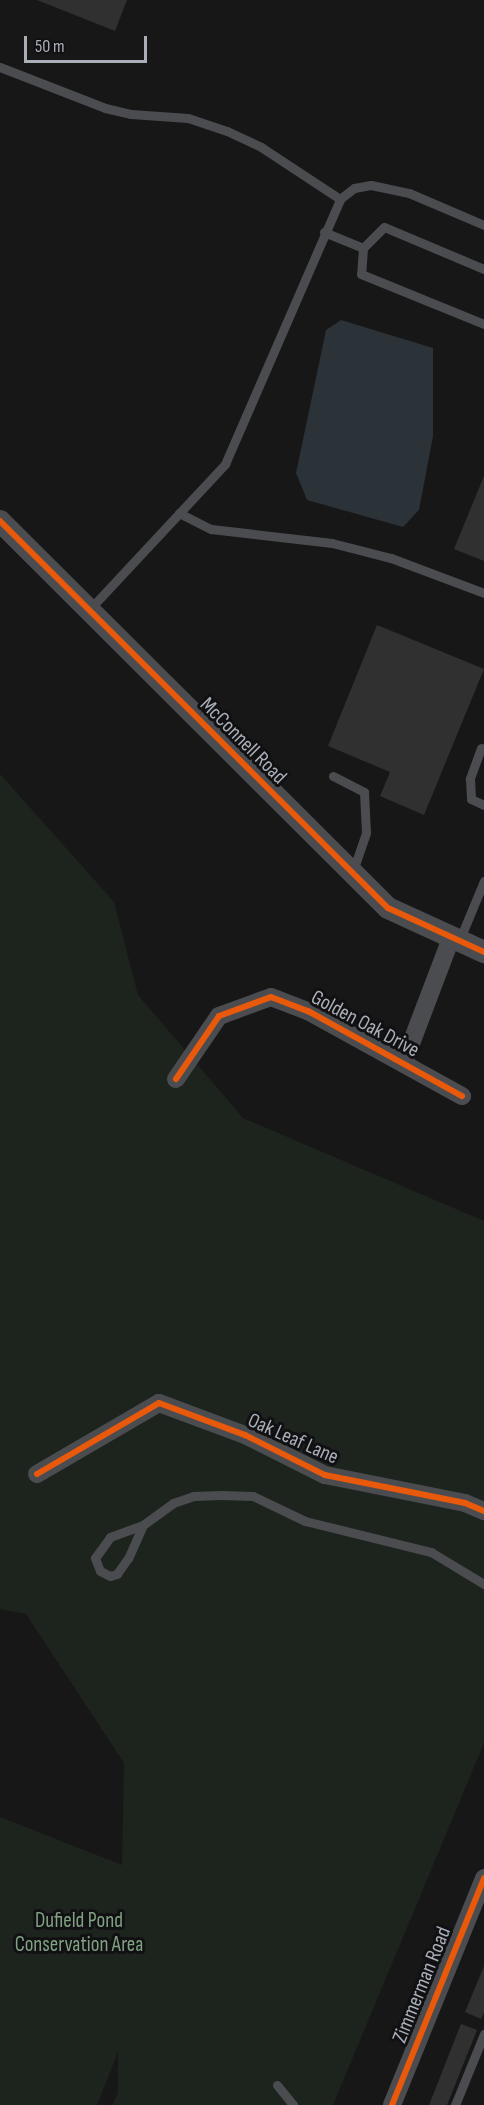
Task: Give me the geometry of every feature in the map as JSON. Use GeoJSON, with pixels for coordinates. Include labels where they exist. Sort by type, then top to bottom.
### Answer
{"type":"FeatureCollection","features":[{"type":"Feature","properties":{"kind":"street","name":"McConnell Road"},"geometry":{"type":"LineString","coordinates":[[0,521],[388,908],[484,952]]}},
{"type":"Feature","properties":{"kind":"street"},"geometry":{"type":"LineString","coordinates":[[404,1062],[455,940]]}},
{"type":"Feature","properties":{"kind":"street","name":"Golden Oak Drive"},"geometry":{"type":"LineString","coordinates":[[176,1079],[219,1016],[271,997],[308,1011],[462,1096]]}},
{"type":"Feature","properties":{"kind":"street","name":"Oak Leaf Lane"},"geometry":{"type":"LineString","coordinates":[[37,1474],[159,1403],[245,1435],[325,1475],[465,1503],[484,1511]]}},
{"type":"Feature","properties":{"kind":"street","name":"Zimmerman Road"},"geometry":{"type":"LineString","coordinates":[[392,2105],[484,1878]]}},
{"type":"Feature","properties":{"kind":"lane"},"geometry":{"type":"LineString","coordinates":[[0,67],[105,108],[131,114],[188,118],[227,131],[261,147],[340,199]]}},
{"type":"Feature","properties":{"kind":"lane"},"geometry":{"type":"LineString","coordinates":[[88,610],[225,464],[324,231],[340,199],[354,188],[371,185],[409,193],[484,225]]}},
{"type":"Feature","properties":{"kind":"lane"},"geometry":{"type":"LineString","coordinates":[[484,269],[384,227],[363,248],[361,274],[484,324]]}},
{"type":"Feature","properties":{"kind":"lane"},"geometry":{"type":"LineString","coordinates":[[324,231],[363,248]]}},
{"type":"Feature","properties":{"kind":"lane"},"geometry":{"type":"LineString","coordinates":[[178,513],[211,529],[332,543],[391,558],[484,593]]}},
{"type":"Feature","properties":{"kind":"lane"},"geometry":{"type":"LineString","coordinates":[[481,748],[470,779],[471,800],[484,805]]}},
{"type":"Feature","properties":{"kind":"lane"},"geometry":{"type":"LineString","coordinates":[[333,776],[364,792],[366,833],[352,873]]}},
{"type":"Feature","properties":{"kind":"lane"},"geometry":{"type":"LineString","coordinates":[[455,940],[484,881]]}},
{"type":"Feature","properties":{"kind":"lane"},"geometry":{"type":"LineString","coordinates":[[143,1525],[128,1558],[117,1574],[110,1576],[100,1570],[95,1558],[100,1547],[110,1537],[143,1525],[173,1503],[193,1496],[253,1496],[305,1521],[431,1552],[484,1584]]}},
{"type":"Feature","properties":{"kind":"lane"},"geometry":{"type":"LineString","coordinates":[[455,2105],[484,2034]]}},
{"type":"Feature","properties":{"kind":"lane"},"geometry":{"type":"LineString","coordinates":[[277,2085],[293,2105]]}},
{"type":"Feature","properties":{"kind":"green space","name":"Dufield Pond Conservation Area"},"geometry":{"type":"Polygon","coordinates":[[[0,774],[114,902],[138,995],[243,1118],[484,1221],[484,1743],[333,2105],[112,2105],[118,2093],[118,2052],[97,2105],[0,2105],[0,1817],[122,1865],[124,1763],[26,1614],[0,1609],[0,774]]]}},
{"type":"Feature","properties":{"kind":"shaded area"},"geometry":{"type":"Polygon","coordinates":[[[341,320],[433,348],[433,436],[419,510],[403,527],[307,500],[296,473],[326,330],[341,320]]]}},
{"type":"Feature","properties":{"kind":"building"},"geometry":{"type":"Polygon","coordinates":[[[37,0],[127,0],[115,31],[37,0]]]}},
{"type":"Feature","properties":{"kind":"building"},"geometry":{"type":"Polygon","coordinates":[[[484,476],[484,561],[454,549],[484,476]]]}},
{"type":"Feature","properties":{"kind":"building"},"geometry":{"type":"Polygon","coordinates":[[[377,625],[484,669],[424,815],[380,796],[390,772],[328,746],[377,625]]]}},
{"type":"Feature","properties":{"kind":"building"},"geometry":{"type":"Polygon","coordinates":[[[484,1966],[484,2013],[481,2019],[465,2012],[484,1966]]]}},
{"type":"Feature","properties":{"kind":"building"},"geometry":{"type":"Polygon","coordinates":[[[461,2024],[477,2030],[447,2105],[429,2105],[461,2024]]]}},
{"type":"Feature","properties":{"kind":"cycle path"},"geometry":{"type":"LineString","coordinates":[[0,521],[388,908],[484,952]]}},
{"type":"Feature","properties":{"kind":"cycle path"},"geometry":{"type":"LineString","coordinates":[[176,1079],[219,1016],[271,997],[308,1011],[462,1096]]}},
{"type":"Feature","properties":{"kind":"cycle path"},"geometry":{"type":"LineString","coordinates":[[37,1474],[159,1403],[245,1435],[325,1475],[465,1503],[484,1511]]}},
{"type":"Feature","properties":{"kind":"cycle path"},"geometry":{"type":"LineString","coordinates":[[392,2105],[484,1878]]}}]}
